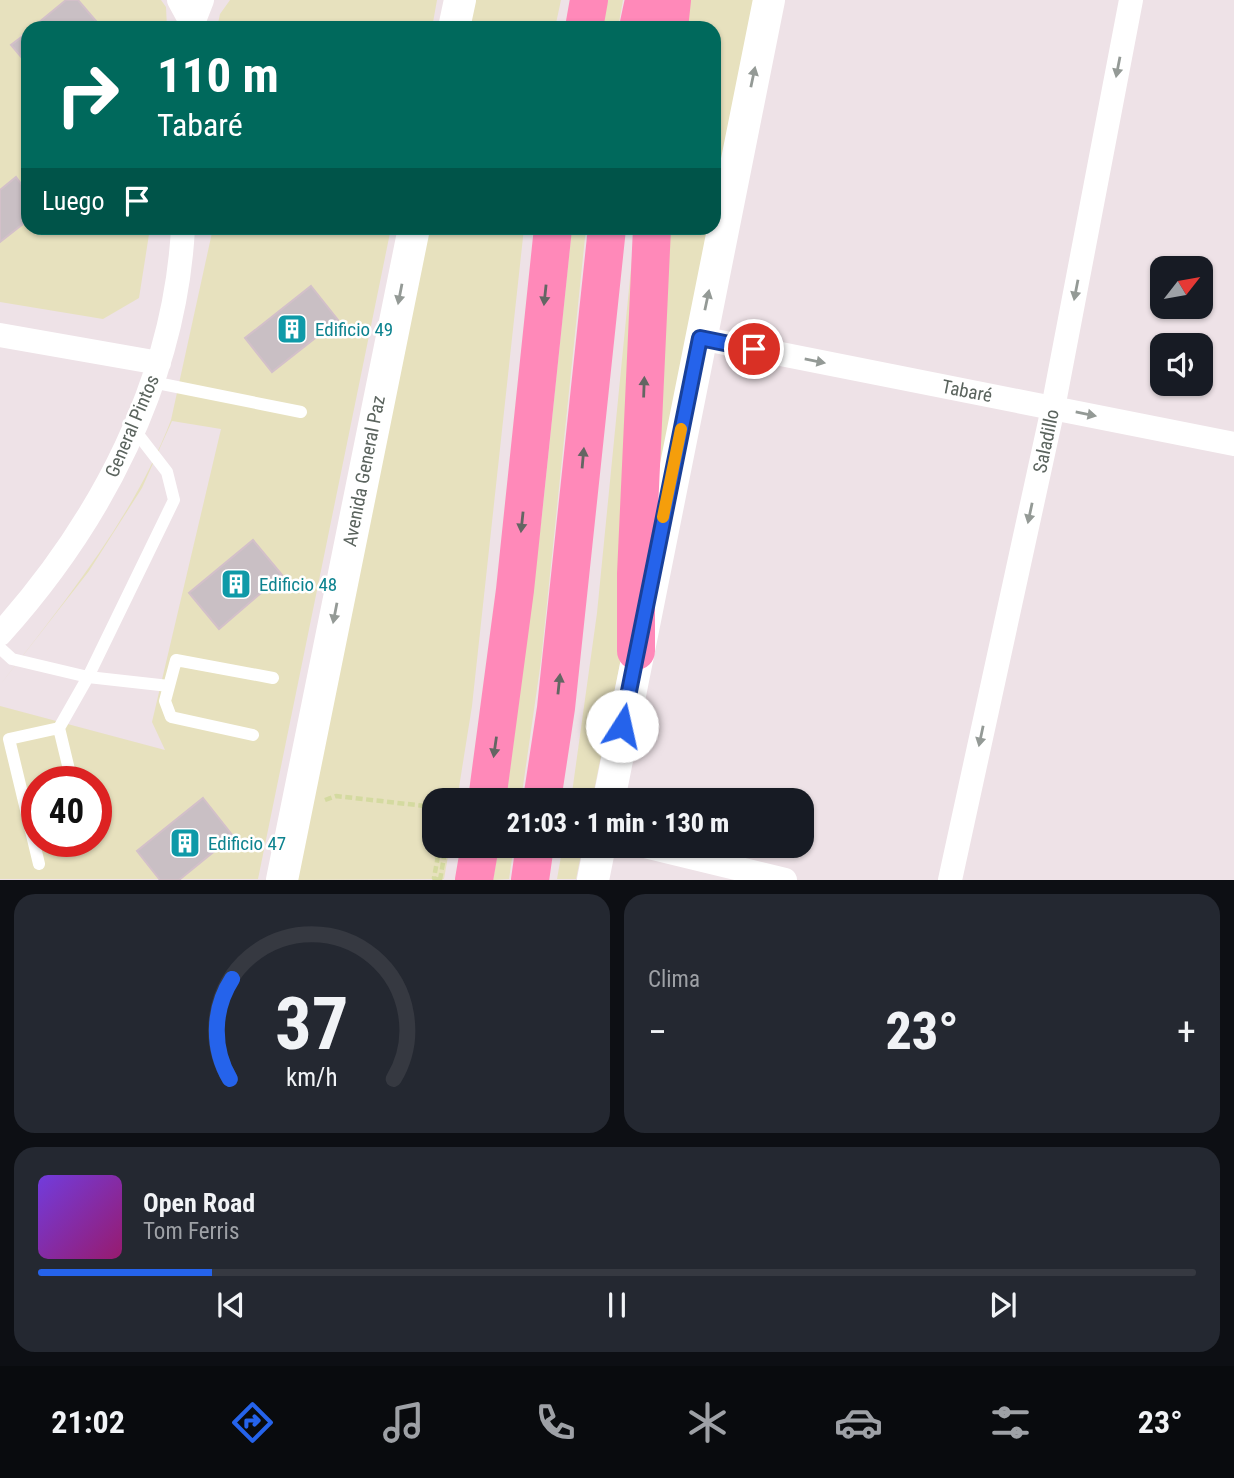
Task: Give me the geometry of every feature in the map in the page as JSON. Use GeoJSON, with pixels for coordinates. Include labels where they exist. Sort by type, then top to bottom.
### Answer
{"type":"FeatureCollection","features":[{"type":"Feature","properties":{"kind":"highway"},"geometry":{"type":"LineString","coordinates":[[585,21],[589,0]]}},
{"type":"Feature","properties":{"kind":"highway"},"geometry":{"type":"LineString","coordinates":[[640,21],[644,0]]}},
{"type":"Feature","properties":{"kind":"highway"},"geometry":{"type":"LineString","coordinates":[[670,21],[672,0]]}},
{"type":"Feature","properties":{"kind":"highway"},"geometry":{"type":"LineString","coordinates":[[489,788],[515,590],[552,235]]}},
{"type":"Feature","properties":{"kind":"highway"},"geometry":{"type":"LineString","coordinates":[[544,788],[559,682],[606,235]]}},
{"type":"Feature","properties":{"kind":"highway"},"geometry":{"type":"LineString","coordinates":[[636,651],[636,574],[652,235]]}},
{"type":"Feature","properties":{"kind":"highway"},"geometry":{"type":"LineString","coordinates":[[474,880],[478,858]]}},
{"type":"Feature","properties":{"kind":"highway"},"geometry":{"type":"LineString","coordinates":[[530,880],[533,858]]}},
{"type":"Feature","properties":{"kind":"street"},"geometry":{"type":"LineString","coordinates":[[179,0],[189,21]]}},
{"type":"Feature","properties":{"kind":"street"},"geometry":{"type":"LineString","coordinates":[[193,21],[202,0]]}},
{"type":"Feature","properties":{"kind":"street"},"geometry":{"type":"LineString","coordinates":[[456,21],[460,0]]}},
{"type":"Feature","properties":{"kind":"street"},"geometry":{"type":"LineString","coordinates":[[610,788],[769,0]]}},
{"type":"Feature","properties":{"kind":"street","name":"Saladillo"},"geometry":{"type":"LineString","coordinates":[[950,880],[1053,408],[1131,0]]}},
{"type":"Feature","properties":{"kind":"street","name":"General Pintos"},"geometry":{"type":"LineString","coordinates":[[0,634],[36,593],[73,540],[117,468],[156,372],[177,282],[182,235]]}},
{"type":"Feature","properties":{"kind":"street","name":"Avenida General Paz"},"geometry":{"type":"LineString","coordinates":[[282,880],[413,235]]}},
{"type":"Feature","properties":{"kind":"street"},"geometry":{"type":"LineString","coordinates":[[0,335],[156,372]]}},
{"type":"Feature","properties":{"kind":"street","name":"Tabaré"},"geometry":{"type":"LineString","coordinates":[[700,338],[1234,444]]}},
{"type":"Feature","properties":{"kind":"street"},"geometry":{"type":"LineString","coordinates":[[593,880],[597,858]]}},
{"type":"Feature","properties":{"kind":"street"},"geometry":{"type":"LineString","coordinates":[[694,858],[785,880]]}},
{"type":"Feature","properties":{"kind":"lane"},"geometry":{"type":"LineString","coordinates":[[156,372],[301,412]]}},
{"type":"Feature","properties":{"kind":"lane"},"geometry":{"type":"LineString","coordinates":[[68,766],[59,728],[88,677],[174,500],[167,472],[134,428]]}},
{"type":"Feature","properties":{"kind":"lane"},"geometry":{"type":"LineString","coordinates":[[0,648],[12,659],[88,677],[169,686]]}},
{"type":"Feature","properties":{"kind":"lane"},"geometry":{"type":"LineString","coordinates":[[253,735],[171,717],[165,701],[176,660],[273,678]]}},
{"type":"Feature","properties":{"kind":"lane"},"geometry":{"type":"LineString","coordinates":[[38,864],[9,739],[59,728]]}},
{"type":"Feature","properties":{"kind":"path"},"geometry":{"type":"LineString","coordinates":[[324,800],[336,796],[422,806]]}},
{"type":"Feature","properties":{"kind":"path"},"geometry":{"type":"LineString","coordinates":[[437,879],[439,858]]}},
{"type":"Feature","properties":{"kind":"path"},"geometry":{"type":"LineString","coordinates":[[437,879],[443,858]]}},
{"type":"Feature","properties":{"kind":"shaded area"},"geometry":{"type":"Polygon","coordinates":[[[0,0],[66,0],[40,21],[21,21],[21,35],[12,45],[21,56],[21,184],[16,177],[0,190],[0,0]]]}},
{"type":"Feature","properties":{"kind":"shaded area"},"geometry":{"type":"Polygon","coordinates":[[[78,0],[161,0],[166,7],[167,21],[96,21],[78,0]]]}},
{"type":"Feature","properties":{"kind":"shaded area"},"geometry":{"type":"Polygon","coordinates":[[[230,0],[437,0],[433,21],[218,21],[230,0]]]}},
{"type":"Feature","properties":{"kind":"shaded area"},"geometry":{"type":"Polygon","coordinates":[[[474,0],[561,0],[556,21],[470,21],[474,0]]]}},
{"type":"Feature","properties":{"kind":"shaded area"},"geometry":{"type":"Polygon","coordinates":[[[608,0],[623,0],[619,21],[604,21],[608,0]]]}},
{"type":"Feature","properties":{"kind":"shaded area"},"geometry":{"type":"Polygon","coordinates":[[[688,0],[755,0],[721,169],[721,21],[685,21],[688,0]]]}},
{"type":"Feature","properties":{"kind":"shaded area"},"geometry":{"type":"Polygon","coordinates":[[[21,226],[21,235],[149,235],[139,298],[103,319],[0,302],[0,242],[21,226]]]}},
{"type":"Feature","properties":{"kind":"shaded area"},"geometry":{"type":"Polygon","coordinates":[[[211,235],[390,235],[258,879],[179,879],[233,836],[203,798],[137,851],[160,879],[0,879],[0,706],[165,750],[152,722],[221,429],[172,421],[142,488],[89,571],[0,685],[72,591],[137,491],[171,420],[211,235]],[[311,286],[246,338],[338,320],[311,286]],[[253,540],[190,593],[219,628],[282,575],[253,540]]]}},
{"type":"Feature","properties":{"kind":"shaded area"},"geometry":{"type":"Polygon","coordinates":[[[427,235],[523,235],[472,706],[459,788],[422,788],[422,858],[448,858],[444,879],[296,880],[427,235]]]}},
{"type":"Feature","properties":{"kind":"shaded area"},"geometry":{"type":"Polygon","coordinates":[[[571,235],[585,235],[541,661],[523,788],[508,788],[542,515],[571,235]]]}},
{"type":"Feature","properties":{"kind":"shaded area"},"geometry":{"type":"Polygon","coordinates":[[[665,235],[708,235],[655,495],[665,235]]]}},
{"type":"Feature","properties":{"kind":"shaded area"},"geometry":{"type":"Polygon","coordinates":[[[633,248],[621,659],[594,788],[573,788],[597,613],[633,248]]]}},
{"type":"Feature","properties":{"kind":"shaded area"},"geometry":{"type":"Polygon","coordinates":[[[497,858],[512,858],[509,879],[493,880],[497,858]]]}},
{"type":"Feature","properties":{"kind":"shaded area"},"geometry":{"type":"Polygon","coordinates":[[[561,858],[580,858],[576,879],[557,879],[561,858]]]}},
{"type":"Feature","properties":{"kind":"building"},"geometry":{"type":"Polygon","coordinates":[[[66,0],[78,0],[96,21],[40,21],[66,0]]]}},
{"type":"Feature","properties":{"kind":"building"},"geometry":{"type":"Polygon","coordinates":[[[21,37],[21,57],[11,45],[21,37]]]}},
{"type":"Feature","properties":{"kind":"building"},"geometry":{"type":"Polygon","coordinates":[[[16,177],[21,184],[21,226],[0,242],[0,190],[16,177]]]}},
{"type":"Feature","properties":{"kind":"building","name":"Edificio 49"},"geometry":{"type":"Polygon","coordinates":[[[311,286],[338,320],[272,372],[245,338],[311,286]]]}},
{"type":"Feature","properties":{"kind":"building","name":"Edificio 48"},"geometry":{"type":"Polygon","coordinates":[[[253,540],[282,575],[219,629],[189,593],[253,540]]]}},
{"type":"Feature","properties":{"kind":"building","name":"Edificio 47"},"geometry":{"type":"Polygon","coordinates":[[[203,798],[233,836],[179,880],[160,880],[137,851],[203,798]]]}},
{"type":"Feature","properties":{"kind":"slow traffic"},"geometry":{"type":"LineString","coordinates":[[663,517],[681,429]]}},
{"type":"Feature","properties":{"kind":"place","name":"Edificio 49"},"geometry":{"type":"Point","coordinates":[292,329]}},
{"type":"Feature","properties":{"kind":"place","name":"Edificio 48"},"geometry":{"type":"Point","coordinates":[236,584]}},
{"type":"Feature","properties":{"kind":"place","name":"Edificio 47"},"geometry":{"type":"Point","coordinates":[185,843]}},
{"type":"Feature","properties":{"kind":"route"},"geometry":{"type":"LineString","coordinates":[[622,726],[700,338],[754,349]]}}]}
